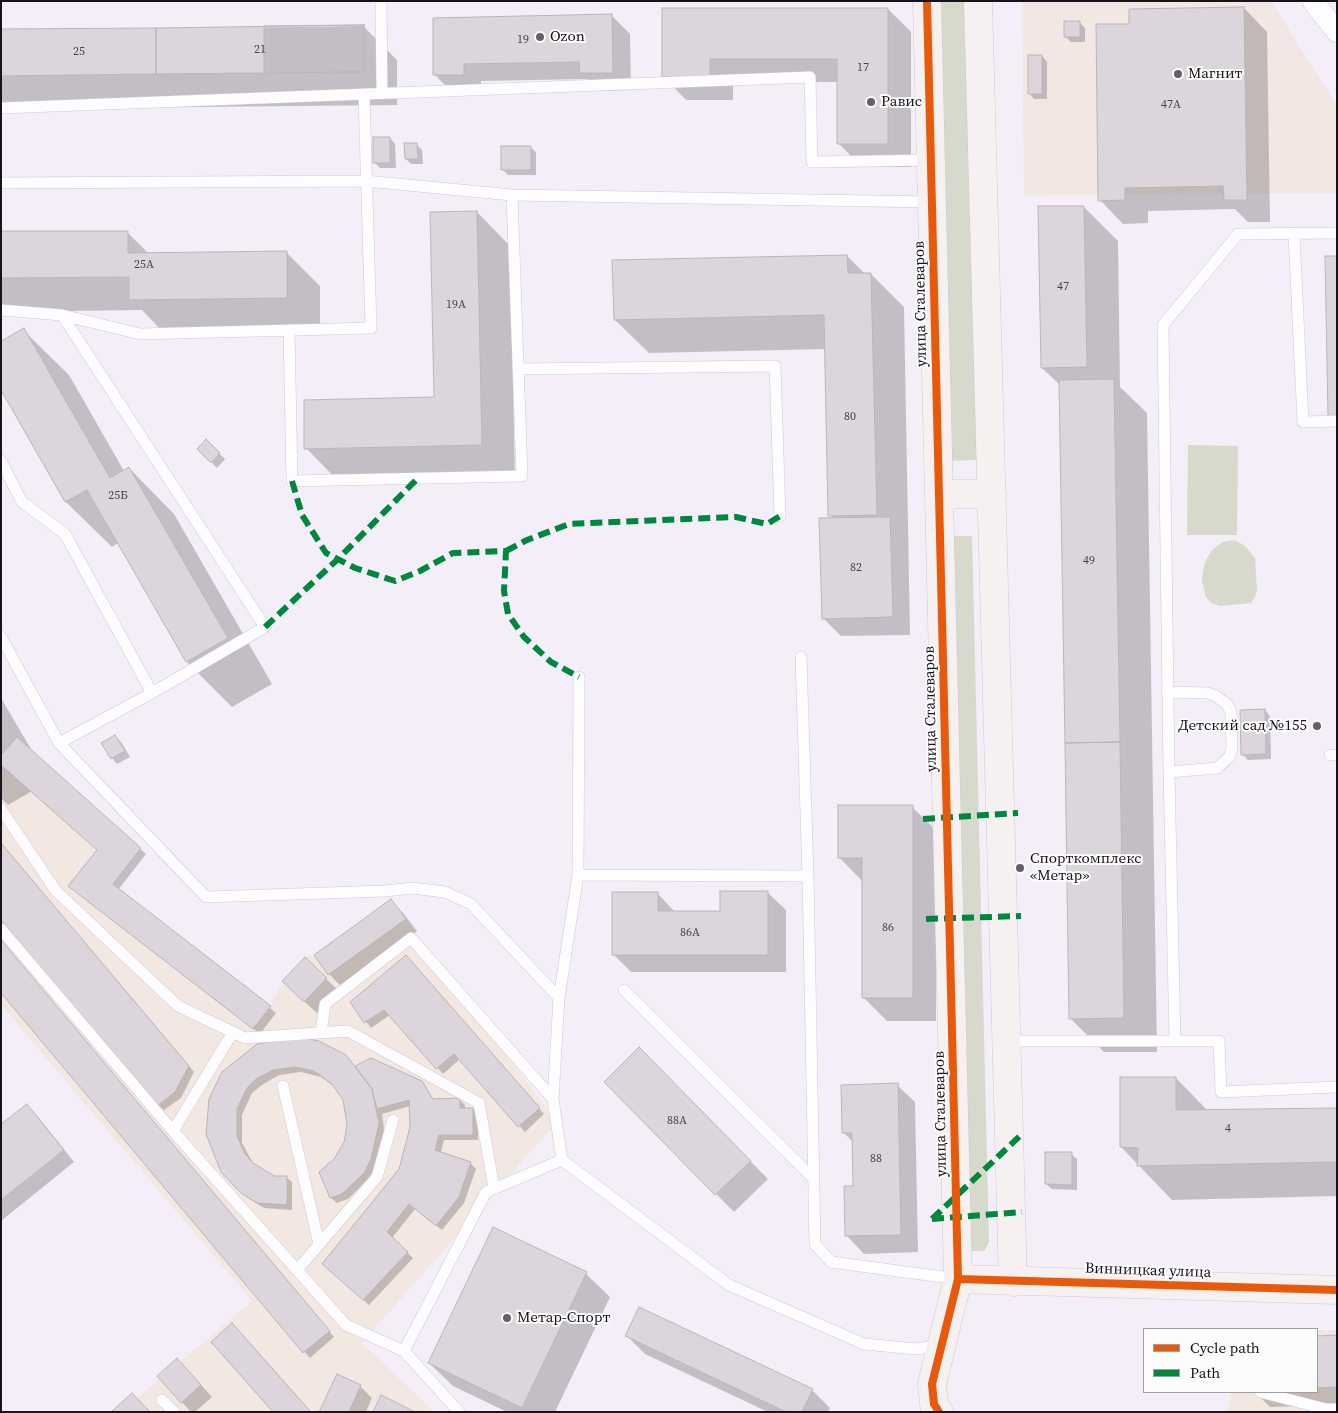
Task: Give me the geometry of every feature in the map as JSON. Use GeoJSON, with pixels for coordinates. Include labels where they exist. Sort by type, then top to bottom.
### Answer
{"type":"FeatureCollection","features":[{"type":"Feature","properties":{"kind":"street","name":"улица Сталеваров"},"geometry":{"type":"LineString","coordinates":[[927,1],[958,1279],[932,1384],[934,1404],[939,1412]]}},
{"type":"Feature","properties":{"kind":"street"},"geometry":{"type":"LineString","coordinates":[[978,1],[1013,1282]]}},
{"type":"Feature","properties":{"kind":"street"},"geometry":{"type":"LineString","coordinates":[[1313,1],[1337,32]]}},
{"type":"Feature","properties":{"kind":"street"},"geometry":{"type":"LineString","coordinates":[[939,494],[992,494]]}},
{"type":"Feature","properties":{"kind":"street","name":"Винницкая улица"},"geometry":{"type":"LineString","coordinates":[[958,1279],[1337,1290]]}},
{"type":"Feature","properties":{"kind":"lane"},"geometry":{"type":"LineString","coordinates":[[382,1],[382,92]]}},
{"type":"Feature","properties":{"kind":"lane"},"geometry":{"type":"LineString","coordinates":[[1,108],[810,77],[812,162],[931,160]]}},
{"type":"Feature","properties":{"kind":"lane"},"geometry":{"type":"LineString","coordinates":[[1,310],[62,315],[140,334],[371,328],[364,95]]}},
{"type":"Feature","properties":{"kind":"lane"},"geometry":{"type":"LineString","coordinates":[[1,183],[366,181],[512,195],[932,202]]}},
{"type":"Feature","properties":{"kind":"lane"},"geometry":{"type":"LineString","coordinates":[[289,330],[292,481],[522,476],[512,195]]}},
{"type":"Feature","properties":{"kind":"lane"},"geometry":{"type":"LineString","coordinates":[[1175,1040],[1169,772],[1163,325],[1238,234],[1337,233]]}},
{"type":"Feature","properties":{"kind":"lane"},"geometry":{"type":"LineString","coordinates":[[1294,234],[1303,422],[1337,421]]}},
{"type":"Feature","properties":{"kind":"lane"},"geometry":{"type":"LineString","coordinates":[[60,743],[152,693],[265,627],[62,315]]}},
{"type":"Feature","properties":{"kind":"lane"},"geometry":{"type":"LineString","coordinates":[[518,369],[775,366],[780,516]]}},
{"type":"Feature","properties":{"kind":"lane"},"geometry":{"type":"LineString","coordinates":[[1,461],[22,502],[65,534],[152,693]]}},
{"type":"Feature","properties":{"kind":"lane"},"geometry":{"type":"LineString","coordinates":[[1,638],[60,743],[206,897],[385,891],[412,888],[445,892],[471,904],[559,998]]}},
{"type":"Feature","properties":{"kind":"lane"},"geometry":{"type":"LineString","coordinates":[[802,657],[808,876],[814,1244],[831,1262],[958,1279]]}},
{"type":"Feature","properties":{"kind":"lane"},"geometry":{"type":"LineString","coordinates":[[579,677],[578,875],[559,998],[553,1099],[562,1160],[729,1285],[864,1344],[916,1349],[942,1345]]}},
{"type":"Feature","properties":{"kind":"lane"},"geometry":{"type":"LineString","coordinates":[[1168,692],[1207,693],[1214,695],[1227,704],[1232,712],[1232,749],[1229,757],[1217,768],[1169,772]]}},
{"type":"Feature","properties":{"kind":"lane"},"geometry":{"type":"LineString","coordinates":[[1,810],[56,891],[178,1006],[245,1038],[348,1031],[479,1103],[494,1188]]}},
{"type":"Feature","properties":{"kind":"lane"},"geometry":{"type":"LineString","coordinates":[[578,875],[808,876]]}},
{"type":"Feature","properties":{"kind":"lane"},"geometry":{"type":"LineString","coordinates":[[1,929],[173,1131],[346,1325],[404,1351],[459,1412]]}},
{"type":"Feature","properties":{"kind":"lane"},"geometry":{"type":"LineString","coordinates":[[320,1033],[325,1004],[411,938],[553,1099]]}},
{"type":"Feature","properties":{"kind":"lane"},"geometry":{"type":"LineString","coordinates":[[624,990],[813,1178]]}},
{"type":"Feature","properties":{"kind":"lane"},"geometry":{"type":"LineString","coordinates":[[173,1131],[232,1032]]}},
{"type":"Feature","properties":{"kind":"lane"},"geometry":{"type":"LineString","coordinates":[[1006,1041],[1219,1041],[1221,1092],[1337,1087]]}},
{"type":"Feature","properties":{"kind":"lane"},"geometry":{"type":"LineString","coordinates":[[283,1086],[320,1244]]}},
{"type":"Feature","properties":{"kind":"lane"},"geometry":{"type":"LineString","coordinates":[[298,1269],[378,1176],[393,1120]]}},
{"type":"Feature","properties":{"kind":"lane"},"geometry":{"type":"LineString","coordinates":[[404,1351],[486,1192],[562,1160]]}},
{"type":"Feature","properties":{"kind":"lane"},"geometry":{"type":"LineString","coordinates":[[1264,1393],[1326,1409],[1337,1409]]}},
{"type":"Feature","properties":{"kind":"lane"},"geometry":{"type":"LineString","coordinates":[[162,1400],[174,1412]]}},
{"type":"Feature","properties":{"kind":"shaded area"},"geometry":{"type":"Polygon","coordinates":[[[935,1],[966,1],[977,460],[946,461],[935,1]]]}},
{"type":"Feature","properties":{"kind":"shaded area"},"geometry":{"type":"Polygon","coordinates":[[[1022,1],[1271,1],[1337,106],[1337,193],[1024,195],[1022,1]]]}},
{"type":"Feature","properties":{"kind":"shaded area"},"geometry":{"type":"Polygon","coordinates":[[[1188,445],[1238,446],[1237,535],[1187,535],[1188,445]]]}},
{"type":"Feature","properties":{"kind":"shaded area"},"geometry":{"type":"Polygon","coordinates":[[[949,536],[972,536],[989,1242],[984,1251],[970,1251],[949,536]]]}},
{"type":"Feature","properties":{"kind":"shaded area"},"geometry":{"type":"Polygon","coordinates":[[[1234,540],[1244,545],[1255,558],[1257,590],[1251,603],[1220,606],[1211,603],[1206,597],[1202,581],[1204,565],[1211,551],[1222,542],[1234,540]]]}},
{"type":"Feature","properties":{"kind":"shaded area"},"geometry":{"type":"Polygon","coordinates":[[[17,737],[141,848],[113,884],[271,1006],[282,981],[305,957],[314,955],[391,899],[557,1122],[362,1343],[434,1412],[121,1412],[252,1301],[1,1005],[1,755],[17,737]]]}},
{"type":"Feature","properties":{"kind":"shaded area"},"geometry":{"type":"Polygon","coordinates":[[[1318,1330],[1337,1330],[1337,1412],[1227,1412],[1231,1393],[1318,1393],[1318,1330]]]}},
{"type":"Feature","properties":{"kind":"building"},"geometry":{"type":"Polygon","coordinates":[[[1244,7],[1247,200],[1224,200],[1223,186],[1125,188],[1125,200],[1098,201],[1096,24],[1129,24],[1129,9],[1244,7]]]}},
{"type":"Feature","properties":{"kind":"building"},"geometry":{"type":"Polygon","coordinates":[[[662,8],[888,8],[888,144],[837,144],[837,59],[710,59],[710,77],[662,77],[662,8]]]}},
{"type":"Feature","properties":{"kind":"building"},"geometry":{"type":"Polygon","coordinates":[[[612,14],[613,73],[580,73],[579,62],[464,64],[464,75],[433,75],[433,18],[612,14]]]}},
{"type":"Feature","properties":{"kind":"building"},"geometry":{"type":"Polygon","coordinates":[[[1064,21],[1080,21],[1080,37],[1064,37],[1064,21]]]}},
{"type":"Feature","properties":{"kind":"building"},"geometry":{"type":"Polygon","coordinates":[[[364,25],[364,72],[156,74],[156,28],[364,25]]]}},
{"type":"Feature","properties":{"kind":"building"},"geometry":{"type":"Polygon","coordinates":[[[364,25],[364,72],[264,72],[264,26],[364,25]]]}},
{"type":"Feature","properties":{"kind":"building"},"geometry":{"type":"Polygon","coordinates":[[[156,28],[156,74],[1,76],[1,29],[156,28]]]}},
{"type":"Feature","properties":{"kind":"building"},"geometry":{"type":"Polygon","coordinates":[[[1028,55],[1042,55],[1042,94],[1028,94],[1028,55]]]}},
{"type":"Feature","properties":{"kind":"building"},"geometry":{"type":"Polygon","coordinates":[[[373,137],[390,137],[390,163],[373,163],[373,137]]]}},
{"type":"Feature","properties":{"kind":"building"},"geometry":{"type":"Polygon","coordinates":[[[404,143],[417,143],[418,159],[405,159],[404,143]]]}},
{"type":"Feature","properties":{"kind":"building"},"geometry":{"type":"Polygon","coordinates":[[[501,146],[531,146],[531,170],[501,170],[501,146]]]}},
{"type":"Feature","properties":{"kind":"building"},"geometry":{"type":"Polygon","coordinates":[[[1038,206],[1084,206],[1087,367],[1041,368],[1038,206]]]}},
{"type":"Feature","properties":{"kind":"building"},"geometry":{"type":"Polygon","coordinates":[[[477,211],[482,445],[304,449],[304,400],[434,397],[430,212],[477,211]]]}},
{"type":"Feature","properties":{"kind":"building"},"geometry":{"type":"Polygon","coordinates":[[[1,231],[128,231],[128,253],[287,251],[287,298],[129,300],[129,277],[1,278],[1,231]]]}},
{"type":"Feature","properties":{"kind":"building"},"geometry":{"type":"Polygon","coordinates":[[[847,255],[848,273],[871,273],[877,515],[828,516],[824,315],[614,320],[612,260],[847,255]]]}},
{"type":"Feature","properties":{"kind":"building"},"geometry":{"type":"Polygon","coordinates":[[[1325,256],[1337,256],[1337,415],[1328,416],[1325,256]]]}},
{"type":"Feature","properties":{"kind":"building"},"geometry":{"type":"Polygon","coordinates":[[[24,328],[110,478],[129,467],[228,638],[186,662],[87,490],[65,502],[1,390],[1,341],[24,328]]]}},
{"type":"Feature","properties":{"kind":"building"},"geometry":{"type":"Polygon","coordinates":[[[1114,379],[1120,742],[1065,743],[1059,380],[1114,379]]]}},
{"type":"Feature","properties":{"kind":"building"},"geometry":{"type":"Polygon","coordinates":[[[206,439],[220,453],[211,463],[197,449],[206,439]]]}},
{"type":"Feature","properties":{"kind":"building"},"geometry":{"type":"Polygon","coordinates":[[[890,517],[893,617],[822,619],[819,518],[890,517]]]}},
{"type":"Feature","properties":{"kind":"building"},"geometry":{"type":"Polygon","coordinates":[[[1265,709],[1266,754],[1241,755],[1240,710],[1265,709]]]}},
{"type":"Feature","properties":{"kind":"building"},"geometry":{"type":"Polygon","coordinates":[[[115,735],[125,751],[111,759],[101,743],[115,735]]]}},
{"type":"Feature","properties":{"kind":"building"},"geometry":{"type":"Polygon","coordinates":[[[17,737],[141,848],[113,884],[271,1006],[253,1029],[68,886],[97,850],[1,765],[1,755],[17,737]]]}},
{"type":"Feature","properties":{"kind":"building"},"geometry":{"type":"Polygon","coordinates":[[[1120,742],[1124,1018],[1069,1019],[1065,743],[1120,742]]]}},
{"type":"Feature","properties":{"kind":"building"},"geometry":{"type":"Polygon","coordinates":[[[838,805],[913,805],[913,998],[862,998],[862,858],[838,858],[838,805]]]}},
{"type":"Feature","properties":{"kind":"building"},"geometry":{"type":"Polygon","coordinates":[[[1,843],[189,1066],[175,1092],[157,1106],[1,920],[1,843]]]}},
{"type":"Feature","properties":{"kind":"building"},"geometry":{"type":"Polygon","coordinates":[[[720,891],[768,891],[768,955],[612,955],[612,892],[658,892],[658,911],[720,911],[720,891]]]}},
{"type":"Feature","properties":{"kind":"building"},"geometry":{"type":"Polygon","coordinates":[[[391,899],[406,919],[328,975],[314,955],[391,899]]]}},
{"type":"Feature","properties":{"kind":"building"},"geometry":{"type":"Polygon","coordinates":[[[1,940],[330,1331],[303,1353],[1,993],[1,940]]]}},
{"type":"Feature","properties":{"kind":"building"},"geometry":{"type":"Polygon","coordinates":[[[406,955],[540,1108],[518,1127],[454,1054],[436,1069],[384,1010],[364,1023],[350,1002],[406,955]]]}},
{"type":"Feature","properties":{"kind":"building"},"geometry":{"type":"Polygon","coordinates":[[[305,957],[327,978],[304,1002],[282,981],[305,957]]]}},
{"type":"Feature","properties":{"kind":"building"},"geometry":{"type":"Polygon","coordinates":[[[298,1037],[319,1041],[346,1055],[372,1089],[379,1123],[371,1159],[364,1173],[342,1194],[330,1198],[319,1172],[334,1159],[344,1142],[347,1125],[343,1100],[332,1084],[314,1071],[295,1067],[273,1070],[256,1079],[247,1088],[237,1109],[237,1136],[245,1154],[253,1163],[274,1176],[287,1176],[287,1205],[257,1203],[241,1193],[221,1172],[206,1134],[209,1099],[222,1072],[257,1044],[298,1037]]]}},
{"type":"Feature","properties":{"kind":"building"},"geometry":{"type":"Polygon","coordinates":[[[639,1047],[751,1161],[715,1195],[604,1082],[639,1047]]]}},
{"type":"Feature","properties":{"kind":"building"},"geometry":{"type":"Polygon","coordinates":[[[371,1058],[422,1081],[433,1099],[460,1098],[460,1108],[473,1108],[473,1135],[439,1135],[435,1150],[471,1162],[459,1197],[436,1226],[409,1204],[387,1232],[408,1252],[363,1300],[322,1264],[399,1169],[410,1127],[409,1100],[377,1109],[372,1089],[355,1066],[371,1058]]]}},
{"type":"Feature","properties":{"kind":"building"},"geometry":{"type":"Polygon","coordinates":[[[1120,1077],[1176,1077],[1176,1110],[1337,1108],[1337,1162],[1137,1166],[1138,1148],[1120,1147],[1120,1077]]]}},
{"type":"Feature","properties":{"kind":"building"},"geometry":{"type":"Polygon","coordinates":[[[898,1083],[901,1235],[845,1236],[844,1186],[853,1186],[852,1133],[842,1133],[841,1085],[898,1083]]]}},
{"type":"Feature","properties":{"kind":"building"},"geometry":{"type":"Polygon","coordinates":[[[27,1104],[64,1150],[1,1200],[1,1124],[27,1104]]]}},
{"type":"Feature","properties":{"kind":"building"},"geometry":{"type":"Polygon","coordinates":[[[1045,1152],[1072,1152],[1072,1185],[1045,1184],[1045,1152]]]}},
{"type":"Feature","properties":{"kind":"building","name":"Метар-Спорт"},"geometry":{"type":"Polygon","coordinates":[[[493,1227],[587,1272],[522,1408],[428,1363],[493,1227]]]}},
{"type":"Feature","properties":{"kind":"building"},"geometry":{"type":"Polygon","coordinates":[[[639,1307],[813,1389],[802,1412],[786,1412],[625,1336],[639,1307]]]}},
{"type":"Feature","properties":{"kind":"building"},"geometry":{"type":"Polygon","coordinates":[[[232,1323],[311,1412],[273,1412],[211,1342],[232,1323]]]}},
{"type":"Feature","properties":{"kind":"building"},"geometry":{"type":"Polygon","coordinates":[[[1337,1335],[1337,1387],[1318,1388],[1318,1336],[1337,1335]]]}},
{"type":"Feature","properties":{"kind":"building"},"geometry":{"type":"Polygon","coordinates":[[[177,1358],[201,1385],[181,1403],[157,1376],[177,1358]]]}},
{"type":"Feature","properties":{"kind":"building"},"geometry":{"type":"Polygon","coordinates":[[[337,1374],[361,1385],[349,1412],[319,1412],[337,1374]]]}},
{"type":"Feature","properties":{"kind":"building"},"geometry":{"type":"Polygon","coordinates":[[[132,1393],[150,1412],[111,1412],[132,1393]]]}},
{"type":"Feature","properties":{"kind":"building"},"geometry":{"type":"Polygon","coordinates":[[[381,1395],[415,1412],[373,1412],[381,1395]]]}},
{"type":"Feature","properties":{"kind":"marked path"},"geometry":{"type":"LineString","coordinates":[[265,627],[338,559],[418,478]]}},
{"type":"Feature","properties":{"kind":"marked path"},"geometry":{"type":"LineString","coordinates":[[292,481],[302,515],[326,553],[355,568],[395,581],[420,571],[453,553],[506,551],[504,591],[508,614],[524,637],[551,662],[579,677]]}},
{"type":"Feature","properties":{"kind":"marked path"},"geometry":{"type":"LineString","coordinates":[[506,551],[527,540],[569,524],[736,517],[767,524],[780,516]]}},
{"type":"Feature","properties":{"kind":"marked path"},"geometry":{"type":"LineString","coordinates":[[923,819],[1018,813]]}},
{"type":"Feature","properties":{"kind":"marked path"},"geometry":{"type":"LineString","coordinates":[[926,919],[1021,916]]}},
{"type":"Feature","properties":{"kind":"marked path"},"geometry":{"type":"LineString","coordinates":[[932,1219],[1022,1134]]}},
{"type":"Feature","properties":{"kind":"marked path"},"geometry":{"type":"LineString","coordinates":[[932,1219],[1022,1212]]}},
{"type":"Feature","properties":{"kind":"cycle path"},"geometry":{"type":"LineString","coordinates":[[927,1],[958,1279],[932,1384],[934,1404],[939,1412]]}},
{"type":"Feature","properties":{"kind":"cycle path"},"geometry":{"type":"LineString","coordinates":[[958,1279],[1337,1290]]}},
{"type":"Feature","properties":{"kind":"place","name":"Ozon"},"geometry":{"type":"Point","coordinates":[540,37]}},
{"type":"Feature","properties":{"kind":"place","name":"Магнит"},"geometry":{"type":"Point","coordinates":[1178,74]}},
{"type":"Feature","properties":{"kind":"place","name":"Равис"},"geometry":{"type":"Point","coordinates":[871,102]}},
{"type":"Feature","properties":{"kind":"place","name":"Детский сад №155"},"geometry":{"type":"Point","coordinates":[1317,726]}},
{"type":"Feature","properties":{"kind":"place","name":"Спорткомплекс «Метар»"},"geometry":{"type":"Point","coordinates":[1020,868]}},
{"type":"Feature","properties":{"kind":"place","name":"Метар-Спорт"},"geometry":{"type":"Point","coordinates":[507,1318]}}]}
